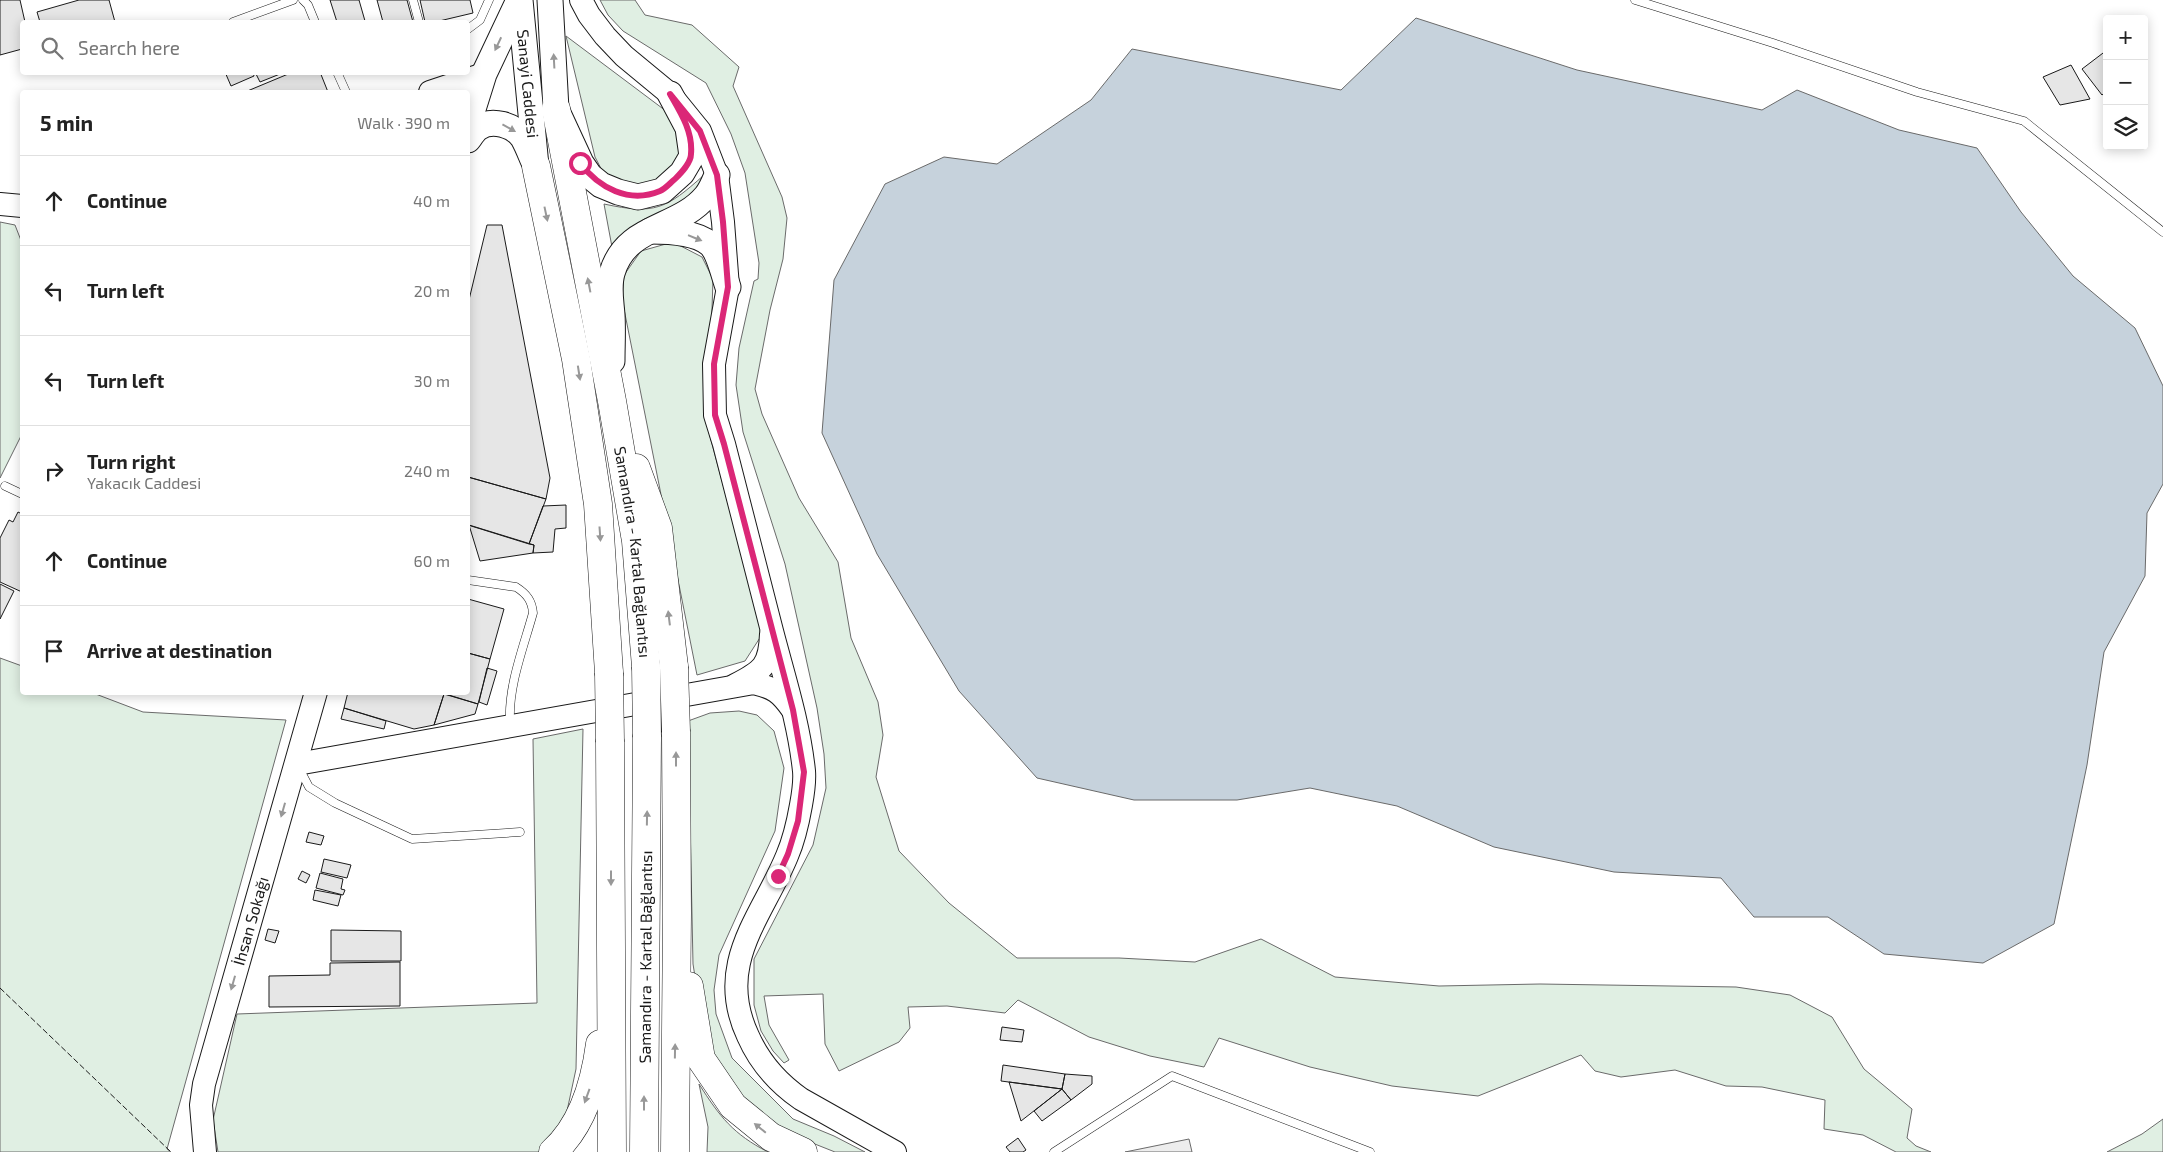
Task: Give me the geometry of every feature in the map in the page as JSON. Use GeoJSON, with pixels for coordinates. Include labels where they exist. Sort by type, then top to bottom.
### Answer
{"type":"FeatureCollection","features":[{"type":"Feature","properties":{"kind":"highway","name":"Samandıra - Kartal Bağlantısı"},"geometry":{"type":"LineString","coordinates":[[556,109],[612,401],[636,541],[646,667],[647,737],[644,1152]]}},
{"type":"Feature","properties":{"kind":"highway","name":"Samandıra - Kartal Bağlantısı"},"geometry":{"type":"LineString","coordinates":[[536,166],[576,358],[597,494],[609,672],[612,1152]]}},
{"type":"Feature","properties":{"kind":"highway"},"geometry":{"type":"LineString","coordinates":[[612,401],[658,528],[674,666],[677,913],[675,1152]]}},
{"type":"Feature","properties":{"kind":"highway"},"geometry":{"type":"LineString","coordinates":[[677,913],[701,1058],[733,1106],[771,1137],[802,1152]]}},
{"type":"Feature","properties":{"kind":"highway"},"geometry":{"type":"LineString","coordinates":[[553,1152],[567,1140],[581,1114],[596,1071],[612,945]]}},
{"type":"Feature","properties":{"kind":"main road"},"geometry":{"type":"LineString","coordinates":[[470,119],[484,74],[520,0]]}},
{"type":"Feature","properties":{"kind":"main road","name":"Sanayi Caddesi"},"geometry":{"type":"LineString","coordinates":[[520,0],[536,166]]}},
{"type":"Feature","properties":{"kind":"main road","name":"Sanayi Caddesi"},"geometry":{"type":"LineString","coordinates":[[550,0],[556,109]]}},
{"type":"Feature","properties":{"kind":"main road"},"geometry":{"type":"LineString","coordinates":[[556,109],[580,163],[590,176],[610,189],[638,197],[662,191],[682,172],[692,156],[688,128],[670,94]]}},
{"type":"Feature","properties":{"kind":"main road"},"geometry":{"type":"LineString","coordinates":[[470,138],[478,128],[490,123],[501,124],[522,137],[536,166]]}},
{"type":"Feature","properties":{"kind":"main road"},"geometry":{"type":"LineString","coordinates":[[612,401],[612,316],[609,294],[611,275],[618,256],[630,242],[692,207],[706,196],[717,175]]}},
{"type":"Feature","properties":{"kind":"main road"},"geometry":{"type":"LineString","coordinates":[[648,231],[678,231],[710,244],[718,259],[728,287]]}},
{"type":"Feature","properties":{"kind":"street"},"geometry":{"type":"LineString","coordinates":[[581,0],[589,15],[605,36],[624,56],[670,94],[700,131],[717,175],[728,287],[714,364],[715,415],[793,710],[804,772],[803,794],[798,821],[788,854],[746,937],[739,960],[737,983],[743,1025],[757,1053],[786,1088],[801,1099],[896,1152]]}},
{"type":"Feature","properties":{"kind":"street"},"geometry":{"type":"LineString","coordinates":[[436,90],[484,74]]}},
{"type":"Feature","properties":{"kind":"street"},"geometry":{"type":"LineString","coordinates":[[0,204],[20,206]]}},
{"type":"Feature","properties":{"kind":"street"},"geometry":{"type":"LineString","coordinates":[[732,687],[753,676],[763,667],[770,653],[771,627]]}},
{"type":"Feature","properties":{"kind":"street"},"geometry":{"type":"LineString","coordinates":[[297,764],[754,683],[769,687],[781,694],[793,710]]}},
{"type":"Feature","properties":{"kind":"street","name":"İhsan Sokağı"},"geometry":{"type":"LineString","coordinates":[[205,1152],[201,1105],[204,1084],[315,695]]}},
{"type":"Feature","properties":{"kind":"lane"},"geometry":{"type":"LineString","coordinates":[[238,20],[293,0]]}},
{"type":"Feature","properties":{"kind":"lane"},"geometry":{"type":"LineString","coordinates":[[303,0],[308,5],[315,20]]}},
{"type":"Feature","properties":{"kind":"lane"},"geometry":{"type":"LineString","coordinates":[[413,0],[418,20]]}},
{"type":"Feature","properties":{"kind":"lane"},"geometry":{"type":"LineString","coordinates":[[470,28],[480,20],[489,0]]}},
{"type":"Feature","properties":{"kind":"lane"},"geometry":{"type":"LineString","coordinates":[[1635,0],[1773,43],[1917,92],[2024,121],[2163,232]]}},
{"type":"Feature","properties":{"kind":"lane"},"geometry":{"type":"LineString","coordinates":[[338,75],[345,90]]}},
{"type":"Feature","properties":{"kind":"lane"},"geometry":{"type":"LineString","coordinates":[[5,486],[20,493]]}},
{"type":"Feature","properties":{"kind":"lane"},"geometry":{"type":"LineString","coordinates":[[470,580],[516,588],[523,591],[532,605],[533,613],[513,685],[509,710],[510,726]]}},
{"type":"Feature","properties":{"kind":"lane"},"geometry":{"type":"LineString","coordinates":[[297,764],[309,786],[335,803],[412,839],[520,832]]}},
{"type":"Feature","properties":{"kind":"lane"},"geometry":{"type":"LineString","coordinates":[[1054,1152],[1172,1076],[1370,1152]]}},
{"type":"Feature","properties":{"kind":"green space"},"geometry":{"type":"Polygon","coordinates":[[[600,0],[635,0],[645,15],[692,25],[739,67],[733,86],[782,197],[787,218],[783,259],[770,310],[755,389],[762,414],[799,498],[838,562],[851,638],[878,702],[883,735],[876,777],[899,851],[949,903],[1017,958],[1119,958],[1195,962],[1261,939],[1335,977],[1439,986],[1540,984],[1736,987],[1790,995],[1832,1017],[1864,1069],[1912,1109],[1907,1138],[1916,1146],[1931,1152],[1896,1152],[1863,1135],[1824,1129],[1825,1100],[1762,1087],[1726,1086],[1675,1070],[1621,1077],[1595,1071],[1581,1055],[1478,1096],[1392,1086],[1310,1067],[1219,1038],[1204,1067],[1150,1056],[1089,1037],[1018,1000],[1005,1013],[947,1006],[908,1007],[910,1028],[899,1042],[839,1071],[825,1044],[823,994],[764,996],[769,1025],[789,1060],[784,1063],[773,1051],[761,1031],[754,1005],[754,959],[813,845],[826,788],[824,754],[817,708],[785,564],[743,432],[736,385],[739,348],[754,281],[758,279],[759,263],[745,173],[731,134],[706,83],[623,31],[608,15],[600,0]]]}},
{"type":"Feature","properties":{"kind":"green space"},"geometry":{"type":"Polygon","coordinates":[[[566,36],[674,117],[684,148],[672,172],[653,185],[629,188],[606,178],[595,157],[566,36]]]}},
{"type":"Feature","properties":{"kind":"green space"},"geometry":{"type":"Polygon","coordinates":[[[704,175],[699,202],[612,247],[604,204],[636,209],[648,209],[659,206],[680,195],[704,175]]]}},
{"type":"Feature","properties":{"kind":"green space"},"geometry":{"type":"Polygon","coordinates":[[[0,222],[15,225],[20,238],[20,438],[0,478],[0,222]]]}},
{"type":"Feature","properties":{"kind":"green space"},"geometry":{"type":"Polygon","coordinates":[[[673,242],[702,257],[713,279],[708,429],[763,633],[745,661],[697,675],[622,299],[624,275],[641,251],[673,242]]]}},
{"type":"Feature","properties":{"kind":"green space"},"geometry":{"type":"Polygon","coordinates":[[[0,658],[20,665],[20,695],[98,695],[143,712],[286,720],[167,1149],[171,1152],[0,1152],[0,658]]]}},
{"type":"Feature","properties":{"kind":"green space"},"geometry":{"type":"Polygon","coordinates":[[[739,711],[757,715],[774,731],[784,768],[775,831],[719,955],[714,990],[716,1014],[732,1058],[793,1119],[834,1136],[865,1152],[835,1152],[772,1127],[742,1098],[713,1053],[700,1008],[693,964],[688,721],[710,713],[739,711]]]}},
{"type":"Feature","properties":{"kind":"green space"},"geometry":{"type":"Polygon","coordinates":[[[583,729],[576,1069],[564,1125],[541,1152],[218,1152],[213,1120],[237,1014],[537,1003],[533,739],[583,729]]]}},
{"type":"Feature","properties":{"kind":"green space"},"geometry":{"type":"Polygon","coordinates":[[[699,1084],[728,1124],[745,1138],[768,1152],[707,1152],[708,1127],[699,1084]]]}},
{"type":"Feature","properties":{"kind":"green space"},"geometry":{"type":"Polygon","coordinates":[[[2163,1119],[2163,1152],[2107,1152],[2142,1134],[2163,1119]]]}},
{"type":"Feature","properties":{"kind":"shaded area"},"geometry":{"type":"Polygon","coordinates":[[[1416,18],[1577,70],[1762,110],[1797,90],[1899,130],[1977,148],[2021,212],[2073,276],[2135,328],[2163,386],[2163,484],[2147,513],[2145,576],[2104,652],[2087,765],[2054,924],[1983,963],[1884,954],[1828,917],[1754,917],[1721,878],[1614,872],[1494,847],[1397,806],[1310,788],[1237,800],[1134,800],[1037,778],[959,691],[877,554],[822,433],[834,280],[885,184],[944,157],[997,164],[1091,100],[1132,49],[1341,90],[1416,18]]]}},
{"type":"Feature","properties":{"kind":"shaded area"},"geometry":{"type":"Polygon","coordinates":[[[1189,1139],[1192,1152],[1125,1152],[1189,1139]]]}},
{"type":"Feature","properties":{"kind":"building"},"geometry":{"type":"Polygon","coordinates":[[[0,0],[20,0],[25,20],[20,20],[20,50],[0,55],[0,0]]]}},
{"type":"Feature","properties":{"kind":"building"},"geometry":{"type":"Polygon","coordinates":[[[79,0],[109,0],[114,20],[39,20],[37,12],[79,0]]]}},
{"type":"Feature","properties":{"kind":"building"},"geometry":{"type":"Polygon","coordinates":[[[330,0],[359,0],[365,20],[336,20],[330,0]]]}},
{"type":"Feature","properties":{"kind":"building"},"geometry":{"type":"Polygon","coordinates":[[[377,0],[407,0],[412,20],[382,20],[377,0]]]}},
{"type":"Feature","properties":{"kind":"building"},"geometry":{"type":"Polygon","coordinates":[[[420,0],[470,0],[473,13],[443,20],[425,20],[420,0]]]}},
{"type":"Feature","properties":{"kind":"building"},"geometry":{"type":"Polygon","coordinates":[[[2103,53],[2103,94],[2102,95],[2082,69],[2103,53]]]}},
{"type":"Feature","properties":{"kind":"building"},"geometry":{"type":"Polygon","coordinates":[[[2071,65],[2090,99],[2060,105],[2043,77],[2071,65]]]}},
{"type":"Feature","properties":{"kind":"building"},"geometry":{"type":"Polygon","coordinates":[[[226,75],[254,75],[254,76],[231,86],[226,75]]]}},
{"type":"Feature","properties":{"kind":"building"},"geometry":{"type":"Polygon","coordinates":[[[256,75],[278,75],[260,82],[256,75]]]}},
{"type":"Feature","properties":{"kind":"building"},"geometry":{"type":"Polygon","coordinates":[[[286,75],[321,75],[327,90],[250,90],[286,75]]]}},
{"type":"Feature","properties":{"kind":"building"},"geometry":{"type":"Polygon","coordinates":[[[487,225],[502,225],[550,478],[546,499],[470,478],[470,296],[487,225]]]}},
{"type":"Feature","properties":{"kind":"building"},"geometry":{"type":"Polygon","coordinates":[[[470,478],[546,499],[529,544],[470,526],[470,478]]]}},
{"type":"Feature","properties":{"kind":"building"},"geometry":{"type":"Polygon","coordinates":[[[566,505],[566,528],[555,529],[553,552],[533,553],[534,545],[529,544],[543,506],[566,505]]]}},
{"type":"Feature","properties":{"kind":"building"},"geometry":{"type":"Polygon","coordinates":[[[18,512],[20,513],[20,591],[0,582],[0,538],[9,520],[13,522],[18,512]]]}},
{"type":"Feature","properties":{"kind":"building"},"geometry":{"type":"Polygon","coordinates":[[[470,525],[534,545],[533,553],[480,561],[470,525]]]}},
{"type":"Feature","properties":{"kind":"building"},"geometry":{"type":"Polygon","coordinates":[[[0,584],[14,591],[0,619],[0,584]]]}},
{"type":"Feature","properties":{"kind":"building"},"geometry":{"type":"Polygon","coordinates":[[[470,600],[504,609],[490,659],[470,654],[470,600]]]}},
{"type":"Feature","properties":{"kind":"building"},"geometry":{"type":"Polygon","coordinates":[[[470,654],[490,659],[478,704],[449,695],[470,695],[470,654]]]}},
{"type":"Feature","properties":{"kind":"building"},"geometry":{"type":"Polygon","coordinates":[[[487,668],[497,671],[487,705],[479,702],[487,668]]]}},
{"type":"Feature","properties":{"kind":"building"},"geometry":{"type":"Polygon","coordinates":[[[347,695],[444,695],[434,725],[414,729],[344,708],[347,695]]]}},
{"type":"Feature","properties":{"kind":"building"},"geometry":{"type":"Polygon","coordinates":[[[444,695],[478,704],[475,714],[434,725],[444,695]]]}},
{"type":"Feature","properties":{"kind":"building"},"geometry":{"type":"Polygon","coordinates":[[[344,708],[386,721],[384,729],[341,719],[344,708]]]}},
{"type":"Feature","properties":{"kind":"building"},"geometry":{"type":"Polygon","coordinates":[[[309,832],[324,836],[321,845],[306,842],[309,832]]]}},
{"type":"Feature","properties":{"kind":"building"},"geometry":{"type":"Polygon","coordinates":[[[324,859],[351,865],[347,878],[321,872],[324,859]]]}},
{"type":"Feature","properties":{"kind":"building"},"geometry":{"type":"Polygon","coordinates":[[[302,871],[310,875],[306,883],[298,879],[302,871]]]}},
{"type":"Feature","properties":{"kind":"building"},"geometry":{"type":"Polygon","coordinates":[[[320,873],[343,879],[341,889],[345,890],[343,895],[316,888],[320,873]]]}},
{"type":"Feature","properties":{"kind":"building"},"geometry":{"type":"Polygon","coordinates":[[[315,890],[341,895],[338,906],[313,900],[315,890]]]}},
{"type":"Feature","properties":{"kind":"building"},"geometry":{"type":"Polygon","coordinates":[[[268,929],[279,931],[275,943],[265,940],[268,929]]]}},
{"type":"Feature","properties":{"kind":"building"},"geometry":{"type":"Polygon","coordinates":[[[331,930],[401,931],[401,961],[331,961],[331,930]]]}},
{"type":"Feature","properties":{"kind":"building"},"geometry":{"type":"Polygon","coordinates":[[[400,962],[400,1006],[269,1007],[269,976],[330,975],[330,963],[400,962]]]}},
{"type":"Feature","properties":{"kind":"building"},"geometry":{"type":"Polygon","coordinates":[[[1002,1027],[1024,1030],[1022,1042],[1000,1040],[1002,1027]]]}},
{"type":"Feature","properties":{"kind":"building"},"geometry":{"type":"Polygon","coordinates":[[[1003,1065],[1065,1074],[1062,1089],[1001,1081],[1003,1065]]]}},
{"type":"Feature","properties":{"kind":"building"},"geometry":{"type":"Polygon","coordinates":[[[1065,1074],[1092,1076],[1092,1084],[1071,1100],[1062,1089],[1065,1074]]]}},
{"type":"Feature","properties":{"kind":"building"},"geometry":{"type":"Polygon","coordinates":[[[1009,1082],[1062,1089],[1021,1121],[1009,1082]]]}},
{"type":"Feature","properties":{"kind":"building"},"geometry":{"type":"Polygon","coordinates":[[[1062,1089],[1071,1100],[1042,1121],[1034,1111],[1062,1089]]]}},
{"type":"Feature","properties":{"kind":"building"},"geometry":{"type":"Polygon","coordinates":[[[1018,1138],[1026,1150],[1023,1152],[1010,1152],[1006,1147],[1018,1138]]]}},
{"type":"Feature","properties":{"kind":"fence"},"geometry":{"type":"LineString","coordinates":[[0,988],[171,1152]]}},
{"type":"Feature","properties":{"kind":"route"},"geometry":{"type":"LineString","coordinates":[[580,163],[590,176],[601,185],[618,192],[638,197],[662,191],[682,172],[692,156],[688,128],[670,94],[700,131],[717,175],[728,287],[714,364],[715,415],[793,710],[804,772],[803,794],[798,821],[788,854],[778,876]]}}]}
